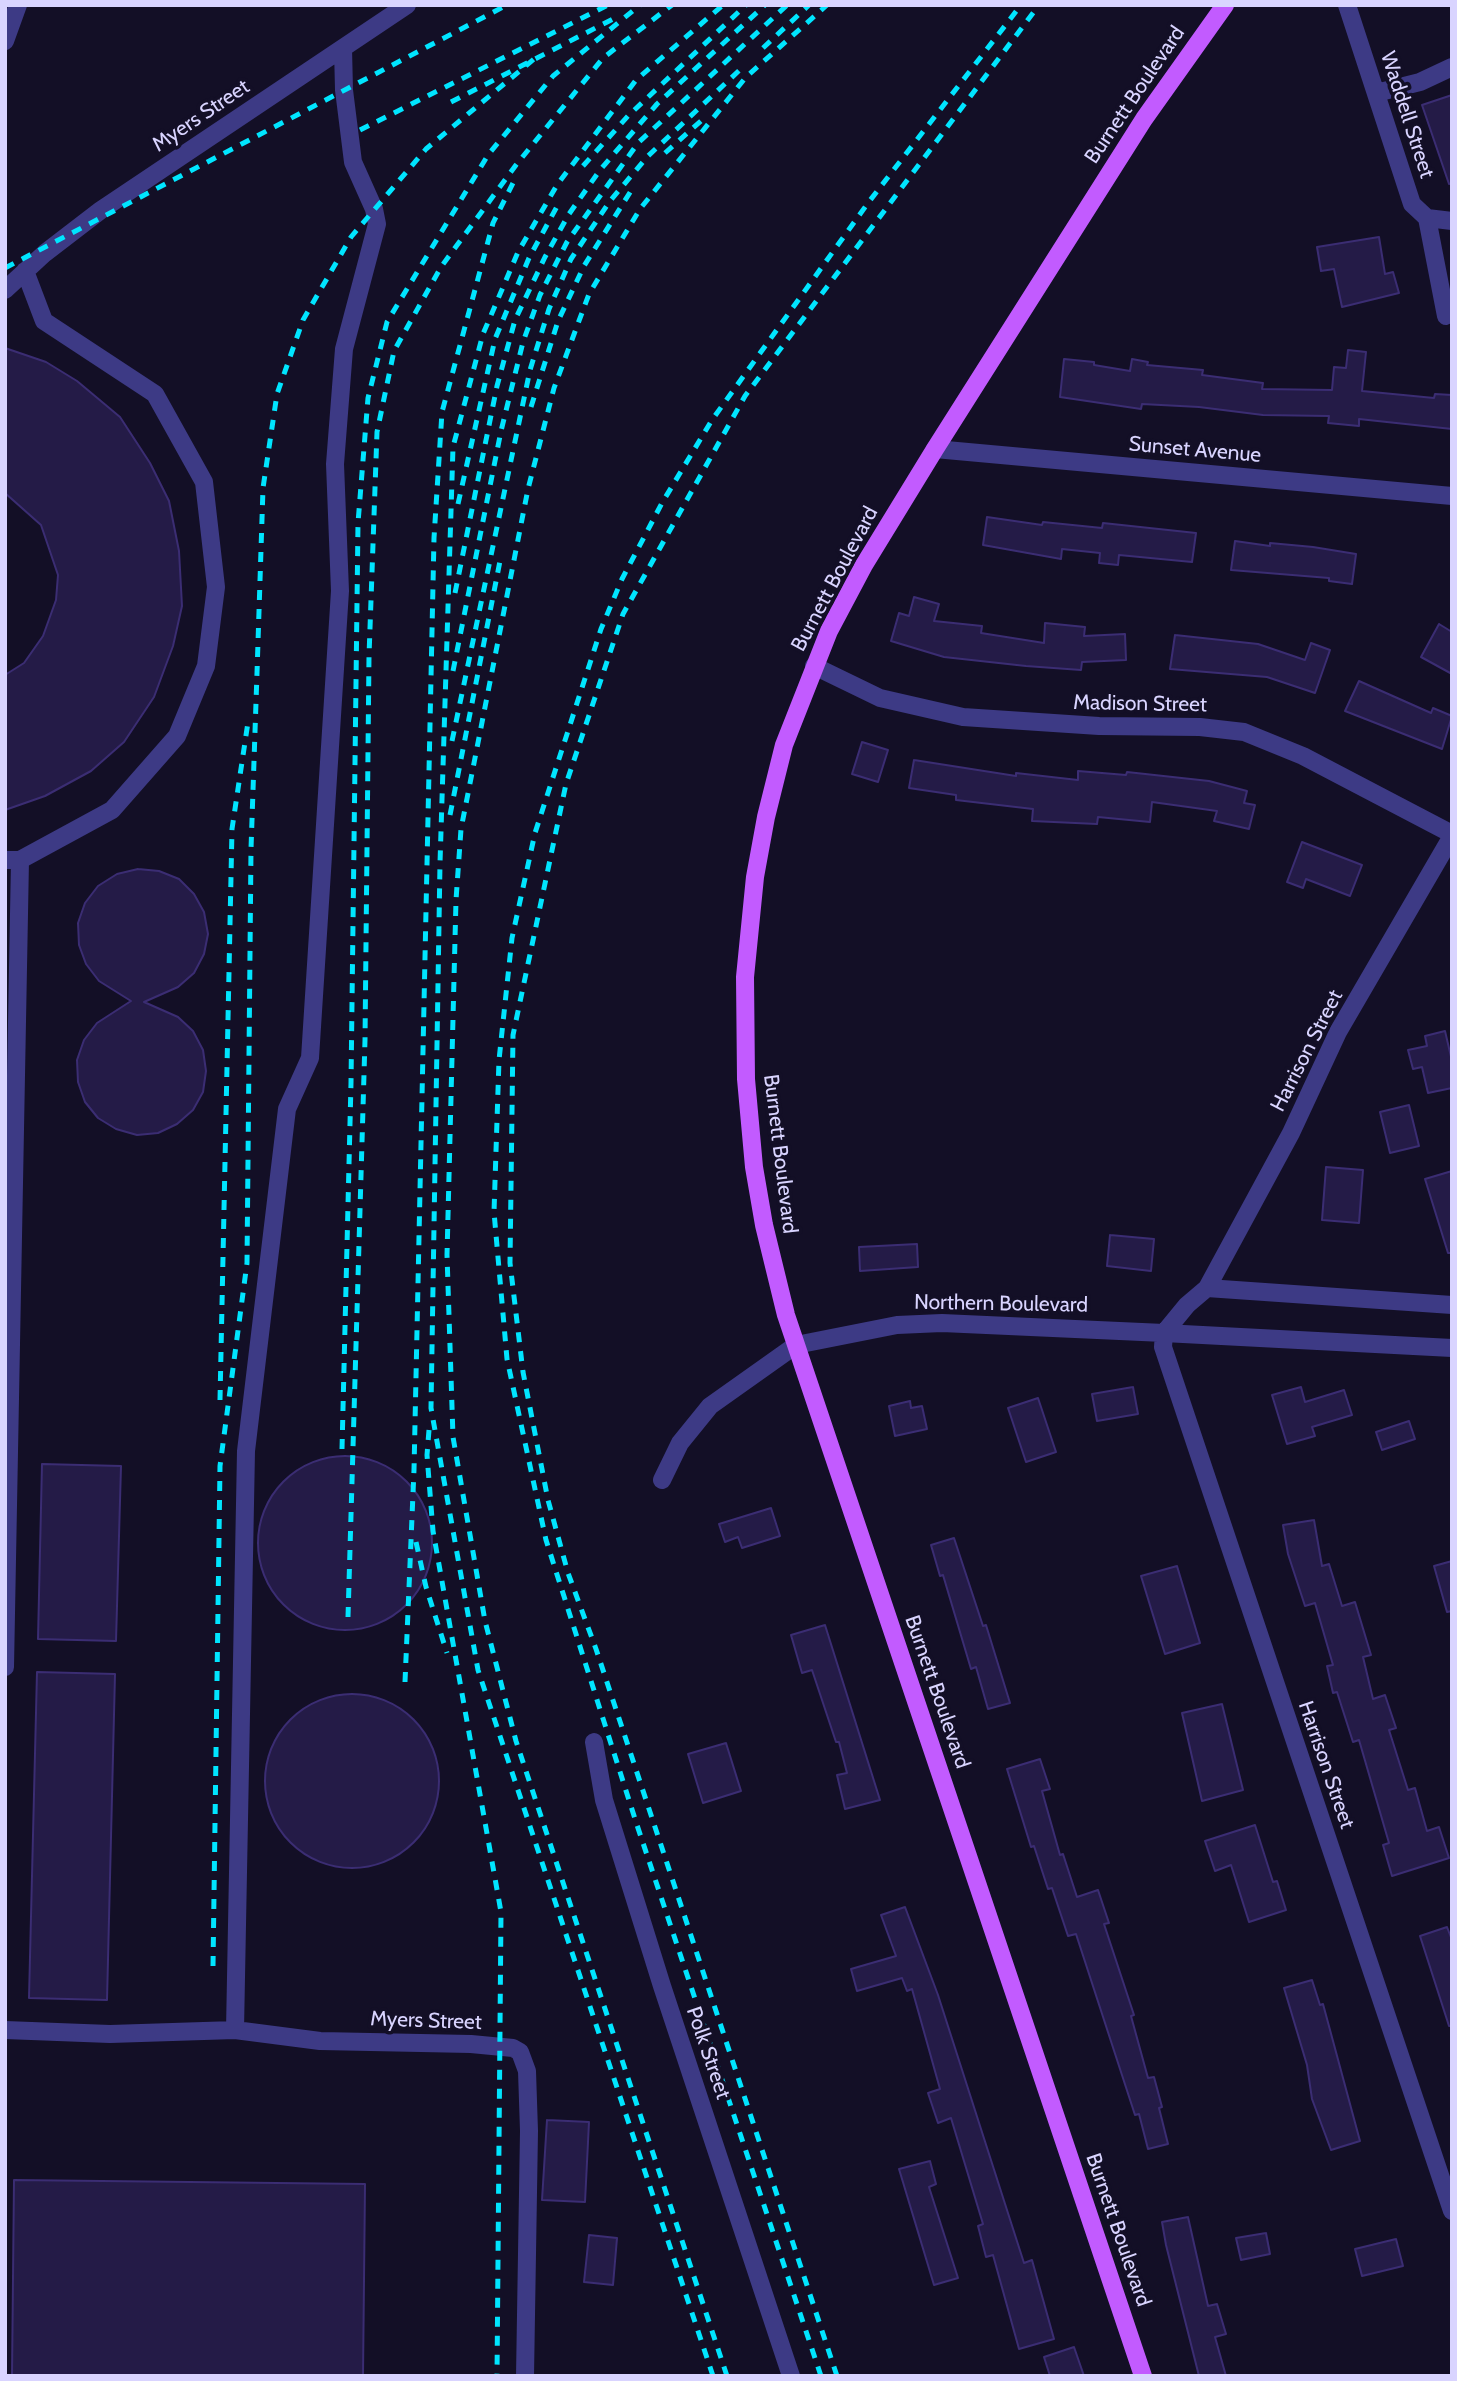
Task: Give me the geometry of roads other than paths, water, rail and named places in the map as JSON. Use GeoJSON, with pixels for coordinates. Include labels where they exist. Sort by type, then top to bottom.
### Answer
{"type":"FeatureCollection","features":[{"type":"Feature","properties":{"kind":"main road","name":"Burnett Boulevard"},"geometry":{"type":"LineString","coordinates":[[1143,2376],[796,1345],[774,1270],[754,1167],[746,1079],[745,977],[755,877],[766,817],[784,745],[814,666],[864,565],[935,449],[1144,119],[1225,5]]}},
{"type":"Feature","properties":{"kind":"street"},"geometry":{"type":"LineString","coordinates":[[5,41],[18,5]]}},
{"type":"Feature","properties":{"kind":"street","name":"Myers Street"},"geometry":{"type":"LineString","coordinates":[[25,271],[101,210],[407,5]]}},
{"type":"Feature","properties":{"kind":"street","name":"Waddell Street"},"geometry":{"type":"LineString","coordinates":[[1346,5],[1412,204],[1427,218],[1446,316]]}},
{"type":"Feature","properties":{"kind":"street"},"geometry":{"type":"LineString","coordinates":[[235,2030],[246,1451],[287,1109],[310,1058],[340,591],[335,464],[344,349],[377,224],[374,209],[353,162],[343,48]]}},
{"type":"Feature","properties":{"kind":"street"},"geometry":{"type":"LineString","coordinates":[[1376,93],[1420,82],[1452,67]]}},
{"type":"Feature","properties":{"kind":"street"},"geometry":{"type":"LineString","coordinates":[[1427,218],[1452,221]]}},
{"type":"Feature","properties":{"kind":"street"},"geometry":{"type":"LineString","coordinates":[[5,280],[25,271]]}},
{"type":"Feature","properties":{"kind":"street"},"geometry":{"type":"LineString","coordinates":[[5,290],[25,271]]}},
{"type":"Feature","properties":{"kind":"street"},"geometry":{"type":"LineString","coordinates":[[5,1667],[13,860],[112,810],[177,736],[206,666],[216,587],[204,482],[155,394],[44,321],[25,271]]}},
{"type":"Feature","properties":{"kind":"street","name":"Sunset Avenue"},"geometry":{"type":"LineString","coordinates":[[935,449],[1452,496]]}},
{"type":"Feature","properties":{"kind":"street","name":"Madison Street"},"geometry":{"type":"LineString","coordinates":[[814,666],[880,698],[963,717],[1099,726],[1200,727],[1244,732],[1303,756],[1452,835]]}},
{"type":"Feature","properties":{"kind":"street","name":"Harrison Street"},"geometry":{"type":"LineString","coordinates":[[1207,1288],[1291,1133],[1338,1032],[1452,835]]}},
{"type":"Feature","properties":{"kind":"street"},"geometry":{"type":"LineString","coordinates":[[1164,1333],[1187,1305],[1207,1288],[1452,1305]]}},
{"type":"Feature","properties":{"kind":"street","name":"Northern Boulevard"},"geometry":{"type":"LineString","coordinates":[[796,1345],[897,1325],[942,1323],[1452,1348]]}},
{"type":"Feature","properties":{"kind":"street","name":"Harrison Street"},"geometry":{"type":"LineString","coordinates":[[1164,1333],[1165,1360],[1452,2211]]}},
{"type":"Feature","properties":{"kind":"street"},"geometry":{"type":"LineString","coordinates":[[662,1480],[680,1443],[710,1406],[796,1345]]}},
{"type":"Feature","properties":{"kind":"street","name":"Polk Street"},"geometry":{"type":"LineString","coordinates":[[594,1742],[604,1800],[657,1973],[791,2376]]}},
{"type":"Feature","properties":{"kind":"street","name":"Myers Street"},"geometry":{"type":"LineString","coordinates":[[5,2030],[110,2034],[235,2030],[320,2040],[471,2044],[513,2048],[520,2052],[527,2071],[529,2131],[525,2376]]}},
{"type":"Feature","properties":{"kind":"railway"},"geometry":{"type":"LineString","coordinates":[[5,268],[507,5]]}},
{"type":"Feature","properties":{"kind":"railway"},"geometry":{"type":"LineString","coordinates":[[360,130],[608,5]]}},
{"type":"Feature","properties":{"kind":"railway"},"geometry":{"type":"LineString","coordinates":[[342,1449],[351,1083],[358,523],[368,398],[387,322],[488,155],[553,76],[640,5]]}},
{"type":"Feature","properties":{"kind":"railway"},"geometry":{"type":"LineString","coordinates":[[348,1617],[365,1040],[369,656],[377,432],[394,351],[441,267],[516,165],[603,58],[672,5]]}},
{"type":"Feature","properties":{"kind":"railway"},"geometry":{"type":"LineString","coordinates":[[713,2376],[478,1670],[431,1408],[440,863],[453,447],[483,334],[518,252],[557,185],[636,80],[723,5]]}},
{"type":"Feature","properties":{"kind":"railway"},"geometry":{"type":"LineString","coordinates":[[583,166],[628,116],[746,5]]}},
{"type":"Feature","properties":{"kind":"railway"},"geometry":{"type":"LineString","coordinates":[[455,593],[497,386],[515,320],[545,257],[569,214],[600,170],[657,104],[765,5]]}},
{"type":"Feature","properties":{"kind":"railway"},"geometry":{"type":"LineString","coordinates":[[453,671],[501,431],[523,342],[540,295],[567,242],[638,143],[787,5]]}},
{"type":"Feature","properties":{"kind":"railway"},"geometry":{"type":"LineString","coordinates":[[763,48],[809,5]]}},
{"type":"Feature","properties":{"kind":"railway"},"geometry":{"type":"LineString","coordinates":[[727,2376],[516,1741],[485,1621],[453,1437],[447,1255],[456,900],[461,829],[528,489],[554,388],[589,294],[640,209],[746,77],[827,5]]}},
{"type":"Feature","properties":{"kind":"railway"},"geometry":{"type":"LineString","coordinates":[[821,2376],[636,1822],[546,1540],[507,1359],[494,1212],[499,1060],[512,938],[535,833],[601,629],[622,579],[662,503],[712,420],[868,203],[1021,5]]}},
{"type":"Feature","properties":{"kind":"railway"},"geometry":{"type":"LineString","coordinates":[[837,2376],[596,1649],[568,1573],[548,1500],[523,1372],[510,1263],[513,1035],[566,784],[623,614],[745,396],[1039,5]]}},
{"type":"Feature","properties":{"kind":"railway"},"geometry":{"type":"LineString","coordinates":[[451,102],[613,19]]}},
{"type":"Feature","properties":{"kind":"railway"},"geometry":{"type":"LineString","coordinates":[[213,1966],[220,1466],[247,1263],[251,849],[263,488],[277,394],[303,320],[351,237],[426,149],[534,59]]}},
{"type":"Feature","properties":{"kind":"railway"},"geometry":{"type":"LineString","coordinates":[[452,741],[530,370],[549,309],[571,259],[610,201],[648,156],[745,65]]}},
{"type":"Feature","properties":{"kind":"railway"},"geometry":{"type":"LineString","coordinates":[[665,153],[702,120]]}},
{"type":"Feature","properties":{"kind":"railway"},"geometry":{"type":"LineString","coordinates":[[405,1682],[414,1470],[434,538],[442,412],[493,223],[516,177]]}},
{"type":"Feature","properties":{"kind":"railway"},"geometry":{"type":"LineString","coordinates":[[531,407],[558,321],[584,266],[634,186]]}},
{"type":"Feature","properties":{"kind":"railway"},"geometry":{"type":"LineString","coordinates":[[458,504],[495,339],[529,258],[560,201]]}},
{"type":"Feature","properties":{"kind":"railway"},"geometry":{"type":"LineString","coordinates":[[450,815],[500,561]]}},
{"type":"Feature","properties":{"kind":"railway"},"geometry":{"type":"LineString","coordinates":[[220,1400],[232,829],[248,722]]}},
{"type":"Feature","properties":{"kind":"railway"},"geometry":{"type":"LineString","coordinates":[[429,1430],[427,1455],[433,1531],[501,1912],[497,2376]]}},
{"type":"Feature","properties":{"kind":"railway"},"geometry":{"type":"LineString","coordinates":[[416,1542],[426,1587],[447,1653]]}}]}
